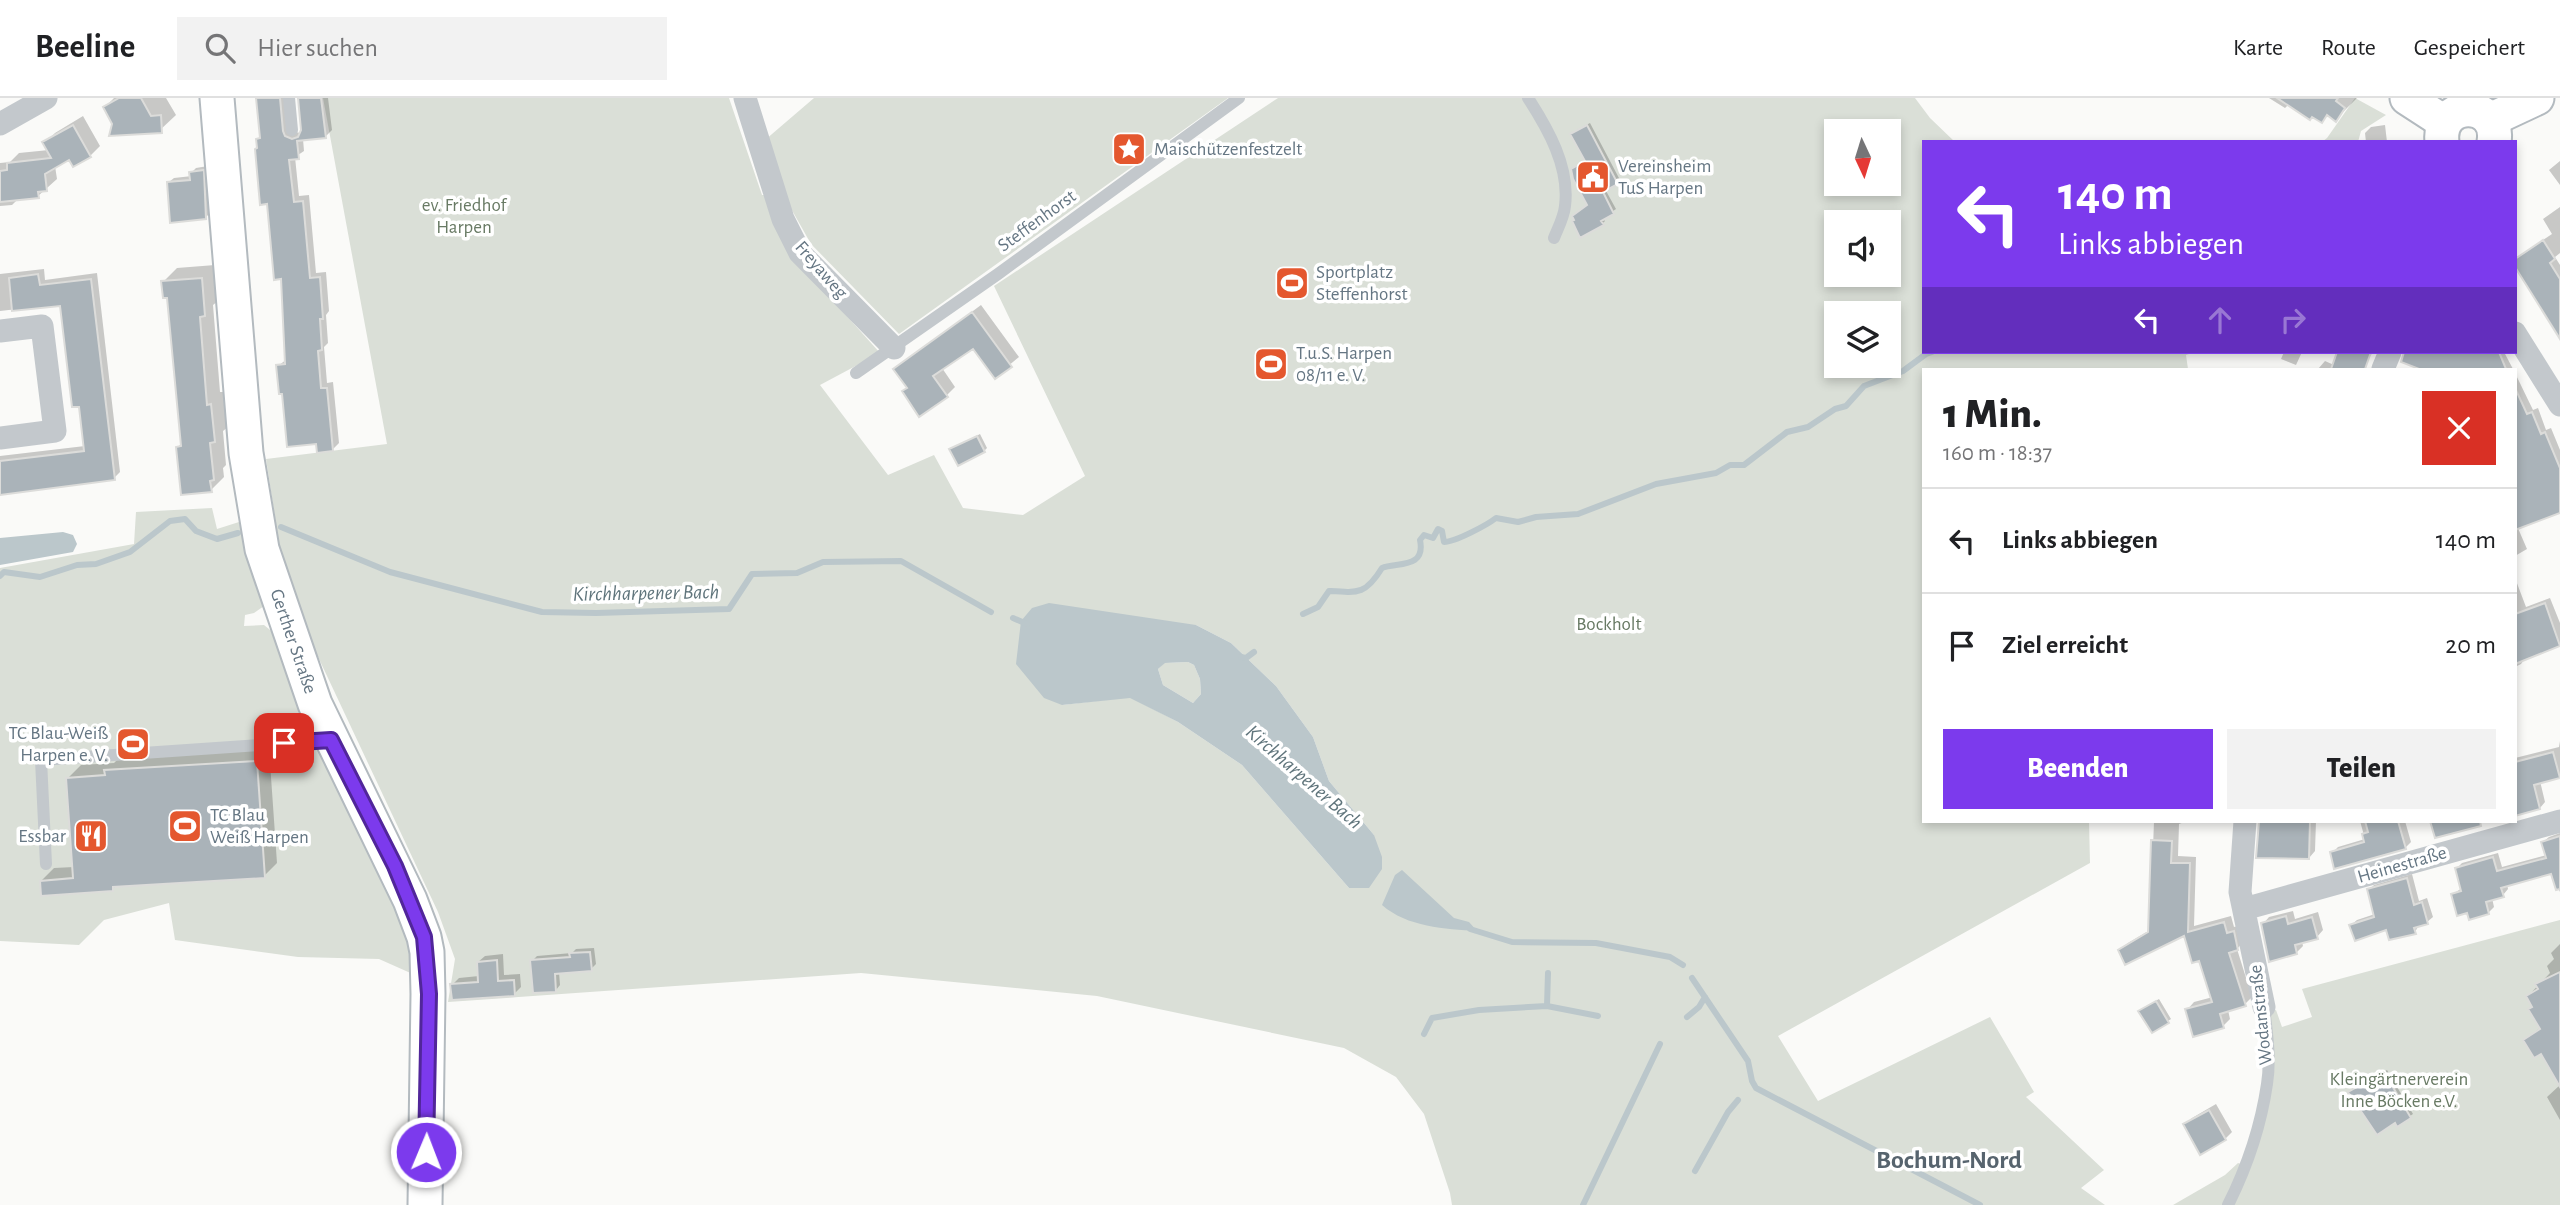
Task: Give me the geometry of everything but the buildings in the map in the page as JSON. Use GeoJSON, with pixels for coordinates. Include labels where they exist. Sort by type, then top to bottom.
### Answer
{"type":"FeatureCollection","features":[{"type":"Feature","properties":{"kind":"street"},"geometry":{"type":"LineString","coordinates":[[0,124],[46,98]]}},
{"type":"Feature","properties":{"kind":"street","name":"Gerther Straße"},"geometry":{"type":"LineString","coordinates":[[217,98],[246,453],[256,522],[280,607],[315,704],[395,866],[426,944],[429,994],[425,1205]]}},
{"type":"Feature","properties":{"kind":"street","name":"Freyaweg"},"geometry":{"type":"LineString","coordinates":[[745,98],[783,219],[800,253],[894,348]]}},
{"type":"Feature","properties":{"kind":"street"},"geometry":{"type":"LineString","coordinates":[[2407,98],[2443,132],[2458,110],[2484,117],[2537,98]]}},
{"type":"Feature","properties":{"kind":"street"},"geometry":{"type":"LineString","coordinates":[[0,331],[42,326],[55,431],[0,439]]}},
{"type":"Feature","properties":{"kind":"street"},"geometry":{"type":"LineString","coordinates":[[2517,336],[2560,405]]}},
{"type":"Feature","properties":{"kind":"street","name":"Heinestraße"},"geometry":{"type":"LineString","coordinates":[[2244,909],[2560,821]]}},
{"type":"Feature","properties":{"kind":"street","name":"Wodanstraße"},"geometry":{"type":"LineString","coordinates":[[2245,823],[2240,892],[2264,1007]]}},
{"type":"Feature","properties":{"kind":"lane"},"geometry":{"type":"LineString","coordinates":[[289,98],[292,130]]}},
{"type":"Feature","properties":{"kind":"lane","name":"Steffenhorst"},"geometry":{"type":"LineString","coordinates":[[856,373],[1239,98]]}},
{"type":"Feature","properties":{"kind":"lane"},"geometry":{"type":"LineString","coordinates":[[1528,98],[1554,143],[1564,179],[1565,207],[1555,238]]}},
{"type":"Feature","properties":{"kind":"lane"},"geometry":{"type":"LineString","coordinates":[[46,863],[41,760],[331,740]]}},
{"type":"Feature","properties":{"kind":"lane","name":"Wodanstraße"},"geometry":{"type":"LineString","coordinates":[[2228,1205],[2240,1181],[2267,1084],[2269,1047],[2264,1007]]}},
{"type":"Feature","properties":{"kind":"green space","name":"Bockholt"},"geometry":{"type":"Polygon","coordinates":[[[323,98],[729,98],[762,195],[766,195],[793,256],[880,353],[820,385],[888,475],[934,455],[963,508],[1023,515],[1085,476],[994,286],[1278,98],[1915,98],[1930,118],[1953,140],[1922,140],[1922,354],[2189,354],[2186,355],[2188,368],[1922,368],[1922,823],[2089,823],[2090,863],[1778,1036],[1818,1101],[1990,1017],[2034,1092],[2026,1097],[2104,1170],[2081,1188],[2105,1205],[1452,1205],[1424,1114],[1396,1077],[1344,1048],[1097,996],[861,973],[448,1002],[455,959],[438,912],[304,627],[280,550],[266,459],[387,444],[323,98]],[[1196,625],[1062,705],[1130,697],[1178,722],[1242,765],[1349,888],[1374,835],[1329,781],[1313,737],[1276,686],[1231,643],[1196,625]]]}},
{"type":"Feature","properties":{"kind":"green space"},"geometry":{"type":"Polygon","coordinates":[[[814,98],[1228,98],[899,334],[811,244],[780,189],[765,140],[814,98]]]}},
{"type":"Feature","properties":{"kind":"green space"},"geometry":{"type":"Polygon","coordinates":[[[2355,98],[2386,115],[2361,131],[2359,140],[2324,140],[2355,98]]]}},
{"type":"Feature","properties":{"kind":"green space"},"geometry":{"type":"Polygon","coordinates":[[[212,508],[217,529],[239,522],[264,606],[245,615],[244,626],[264,625],[280,638],[406,912],[415,975],[379,959],[298,957],[175,940],[169,903],[104,920],[79,945],[0,941],[0,568],[134,544],[136,512],[212,508]]]}},
{"type":"Feature","properties":{"kind":"green space"},"geometry":{"type":"Polygon","coordinates":[[[1188,662],[1194,665],[1200,679],[1201,694],[1193,703],[1163,685],[1158,669],[1164,663],[1188,662]]]}},
{"type":"Feature","properties":{"kind":"green space","name":"Kleingärtnerverein Inne Böcken e.V."},"geometry":{"type":"Polygon","coordinates":[[[2560,920],[2560,1205],[2173,1205],[2225,1175],[2238,1163],[2249,1167],[2270,1067],[2272,1047],[2268,1012],[2276,1010],[2282,1027],[2312,1017],[2302,989],[2560,920]]]}},
{"type":"Feature","properties":{"kind":"water"},"geometry":{"type":"Polygon","coordinates":[[[63,532],[73,535],[77,544],[73,552],[0,565],[0,538],[63,532]]]}},
{"type":"Feature","properties":{"kind":"water"},"geometry":{"type":"Polygon","coordinates":[[[1049,603],[1196,625],[1231,643],[1276,686],[1313,737],[1329,781],[1374,835],[1382,857],[1382,869],[1369,888],[1349,888],[1242,765],[1178,722],[1130,698],[1062,705],[1044,698],[1016,664],[1021,621],[1032,608],[1049,603]],[[1188,662],[1165,663],[1158,669],[1163,685],[1193,703],[1201,694],[1200,679],[1194,665],[1188,662]]]}},
{"type":"Feature","properties":{"kind":"water"},"geometry":{"type":"Polygon","coordinates":[[[1402,870],[1454,918],[1469,922],[1477,931],[1439,928],[1415,922],[1382,905],[1395,875],[1402,870]]]}},
{"type":"Feature","properties":{"kind":"waterway"},"geometry":{"type":"LineString","coordinates":[[1303,614],[1318,607],[1329,591],[1361,590],[1371,583],[1382,568],[1415,560],[1421,549],[1420,540],[1424,535],[1433,538],[1438,529],[1442,531],[1444,542],[1449,541],[1471,533],[1496,518],[1518,522],[1536,517],[1578,514],[1656,484],[1716,473],[1730,465],[1744,465],[1787,432],[1808,427],[1835,409],[1846,406],[1864,386],[1903,371],[1926,354]]}},
{"type":"Feature","properties":{"kind":"waterway","name":"Kirchharpener Bach"},"geometry":{"type":"LineString","coordinates":[[0,576],[4,572],[40,577],[77,565],[96,564],[130,552],[170,521],[185,519],[196,531],[217,539],[238,533]]}},
{"type":"Feature","properties":{"kind":"waterway","name":"Kirchharpener Bach"},"geometry":{"type":"LineString","coordinates":[[281,527],[390,572],[542,612],[729,609],[752,574],[797,573],[823,562],[901,561],[991,612]]}},
{"type":"Feature","properties":{"kind":"waterway","name":"Kirchharpener Bach"},"geometry":{"type":"LineString","coordinates":[[1013,618],[1027,624]]}},
{"type":"Feature","properties":{"kind":"waterway"},"geometry":{"type":"LineString","coordinates":[[1241,657],[1246,658],[1254,652]]}},
{"type":"Feature","properties":{"kind":"waterway","name":"Kirchharpener Bach"},"geometry":{"type":"LineString","coordinates":[[1470,929],[1512,942],[1596,943],[1670,957],[1683,965]]}},
{"type":"Feature","properties":{"kind":"waterway"},"geometry":{"type":"LineString","coordinates":[[1424,1034],[1432,1018],[1479,1010],[1547,1006],[1548,973]]}},
{"type":"Feature","properties":{"kind":"waterway","name":"Kirchharpener Bach"},"geometry":{"type":"LineString","coordinates":[[1692,978],[1748,1061],[1756,1088],[1980,1205]]}},
{"type":"Feature","properties":{"kind":"waterway"},"geometry":{"type":"LineString","coordinates":[[1687,1017],[1699,1007],[1705,997]]}},
{"type":"Feature","properties":{"kind":"waterway"},"geometry":{"type":"LineString","coordinates":[[1547,1006],[1598,1016]]}},
{"type":"Feature","properties":{"kind":"waterway"},"geometry":{"type":"LineString","coordinates":[[1583,1205],[1660,1044]]}},
{"type":"Feature","properties":{"kind":"waterway"},"geometry":{"type":"LineString","coordinates":[[1695,1171],[1728,1112],[1738,1100]]}},
{"type":"Feature","properties":{"kind":"place","name":"Maischützenfestzelt"},"geometry":{"type":"Point","coordinates":[1129,149]}},
{"type":"Feature","properties":{"kind":"place","name":"Vereinsheim TuS Harpen"},"geometry":{"type":"Point","coordinates":[1593,177]}},
{"type":"Feature","properties":{"kind":"place","name":"Sportplatz Steffenhorst"},"geometry":{"type":"Point","coordinates":[1292,283]}},
{"type":"Feature","properties":{"kind":"place","name":"T.u.S. Harpen 08/11 e. V."},"geometry":{"type":"Point","coordinates":[1271,364]}},
{"type":"Feature","properties":{"kind":"place","name":"TC Blau-Weiß Harpen e. V."},"geometry":{"type":"Point","coordinates":[133,744]}},
{"type":"Feature","properties":{"kind":"place","name":"TC Blau Weiß Harpen"},"geometry":{"type":"Point","coordinates":[185,826]}},
{"type":"Feature","properties":{"kind":"place","name":"Essbar"},"geometry":{"type":"Point","coordinates":[91,836]}},
{"type":"Feature","properties":{"kind":"district","name":"Bochum-Nord"},"geometry":{"type":"Point","coordinates":[1949,1160]}},
{"type":"Feature","properties":{"kind":"route"},"geometry":{"type":"LineString","coordinates":[[284,743],[331,740],[395,866],[424,937],[429,994],[426,1152]]}},
{"type":"Feature","properties":{"kind":"park label","name":"ev. Friedhof Harpen"},"geometry":{"type":"Point","coordinates":[464,216]}}]}
